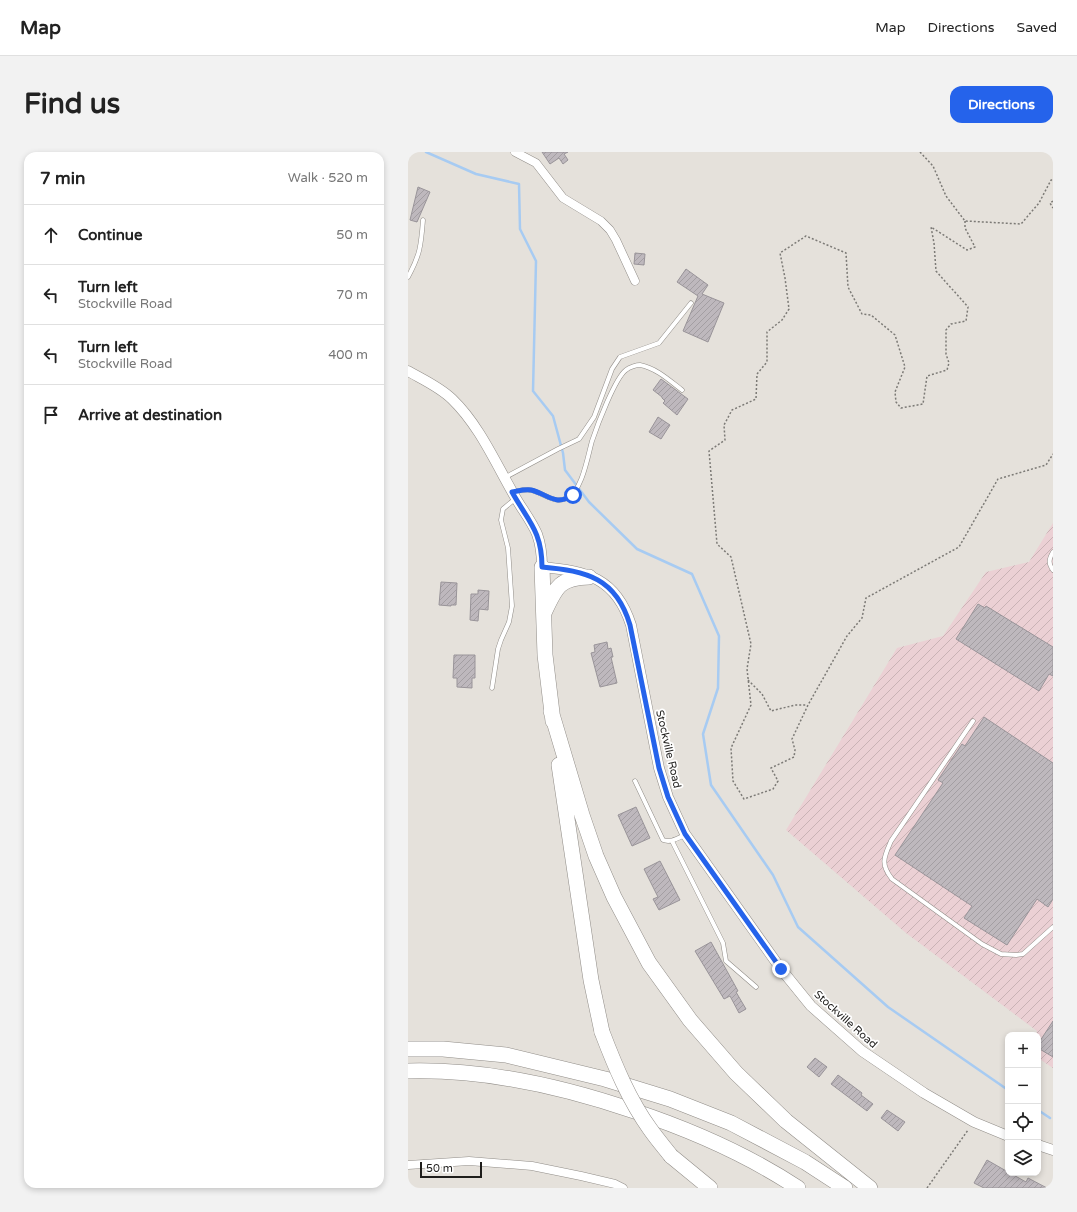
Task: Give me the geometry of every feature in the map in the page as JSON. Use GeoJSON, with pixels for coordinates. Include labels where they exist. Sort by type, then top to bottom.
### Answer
{"type":"FeatureCollection","features":[{"type":"Feature","properties":{"kind":"highway"},"geometry":{"type":"LineString","coordinates":[[542,567],[545,655],[551,711],[591,980],[602,1032],[614,1064],[630,1097],[650,1129],[671,1156],[710,1188]]}},
{"type":"Feature","properties":{"kind":"highway"},"geometry":{"type":"LineString","coordinates":[[543,615],[558,586],[573,579],[590,577]]}},
{"type":"Feature","properties":{"kind":"highway"},"geometry":{"type":"LineString","coordinates":[[551,711],[582,815],[596,856],[614,897],[649,963],[690,1020],[736,1073],[786,1121],[870,1188]]}},
{"type":"Feature","properties":{"kind":"highway"},"geometry":{"type":"LineString","coordinates":[[408,1049],[443,1049],[506,1055],[605,1078],[670,1099],[731,1123],[805,1162],[845,1188]]}},
{"type":"Feature","properties":{"kind":"highway"},"geometry":{"type":"LineString","coordinates":[[408,1071],[440,1070],[505,1078],[553,1087],[607,1102],[668,1122],[730,1149],[798,1188]]}},
{"type":"Feature","properties":{"kind":"street"},"geometry":{"type":"LineString","coordinates":[[515,152],[536,163],[563,198],[601,221],[610,230],[635,281]]}},
{"type":"Feature","properties":{"kind":"street"},"geometry":{"type":"LineString","coordinates":[[408,371],[450,397],[478,430],[538,536],[542,552],[542,567]]}},
{"type":"Feature","properties":{"kind":"street","name":"Stockville Road"},"geometry":{"type":"LineString","coordinates":[[542,567],[566,570],[590,577],[601,582],[612,590],[622,602],[630,625],[659,768],[668,797],[685,834],[781,969],[811,1006],[862,1052],[924,1093],[974,1122],[1005,1135]]}},
{"type":"Feature","properties":{"kind":"street"},"geometry":{"type":"LineString","coordinates":[[1041,1146],[1053,1150]]}},
{"type":"Feature","properties":{"kind":"street"},"geometry":{"type":"LineString","coordinates":[[408,1165],[469,1161],[532,1166],[615,1184],[623,1188]]}},
{"type":"Feature","properties":{"kind":"lane"},"geometry":{"type":"LineString","coordinates":[[408,277],[417,261],[421,245],[423,220]]}},
{"type":"Feature","properties":{"kind":"lane"},"geometry":{"type":"LineString","coordinates":[[504,478],[558,448],[579,439],[594,417],[612,369],[620,357],[659,343],[691,303]]}},
{"type":"Feature","properties":{"kind":"lane"},"geometry":{"type":"LineString","coordinates":[[492,688],[498,648],[509,622],[512,606],[508,548],[501,520],[503,509],[514,495],[529,490],[548,498],[558,500],[567,499],[573,495],[580,481],[593,439],[616,383],[626,370],[639,365],[655,370],[682,390]]}},
{"type":"Feature","properties":{"kind":"lane"},"geometry":{"type":"LineString","coordinates":[[1053,552],[1049,560],[1050,566],[1053,570]]}},
{"type":"Feature","properties":{"kind":"lane"},"geometry":{"type":"LineString","coordinates":[[973,721],[891,841],[883,861],[885,868],[892,879],[982,944],[1002,954],[1023,954],[1053,927]]}},
{"type":"Feature","properties":{"kind":"lane"},"geometry":{"type":"LineString","coordinates":[[635,781],[663,840],[667,842],[672,841],[685,834]]}},
{"type":"Feature","properties":{"kind":"lane"},"geometry":{"type":"LineString","coordinates":[[672,841],[723,943],[726,961],[756,987]]}},
{"type":"Feature","properties":{"kind":"path"},"geometry":{"type":"LineString","coordinates":[[920,152],[933,166],[946,196],[964,221],[965,228],[975,247],[967,250],[931,227],[936,271],[968,307],[966,321],[951,324],[946,330],[946,354],[949,363],[947,370],[927,376],[923,404],[901,408],[896,402],[895,392],[905,367],[895,335],[871,315],[862,314],[848,287],[846,253],[806,236],[780,253],[789,309],[782,320],[767,332],[767,362],[757,374],[756,399],[732,410],[724,425],[725,440],[709,451],[717,544],[731,557],[751,644],[746,669],[752,705],[731,748],[733,781],[744,799],[773,789],[778,781],[771,768],[794,757],[795,750],[792,739],[808,705],[847,636],[862,618],[866,598],[960,547],[998,479],[1046,464],[1053,454]]}},
{"type":"Feature","properties":{"kind":"path"},"geometry":{"type":"LineString","coordinates":[[964,221],[1021,224],[1039,203],[1051,180],[1053,180]]}},
{"type":"Feature","properties":{"kind":"path"},"geometry":{"type":"LineString","coordinates":[[1053,201],[1050,203],[1053,208]]}},
{"type":"Feature","properties":{"kind":"path"},"geometry":{"type":"LineString","coordinates":[[748,680],[762,694],[772,711],[795,705],[808,705]]}},
{"type":"Feature","properties":{"kind":"path"},"geometry":{"type":"LineString","coordinates":[[927,1188],[974,1122]]}},
{"type":"Feature","properties":{"kind":"shaded area"},"geometry":{"type":"Polygon","coordinates":[[[1053,523],[1053,1068],[1041,1060],[1041,1032],[1037,1032],[906,933],[786,830],[897,648],[943,636],[986,572],[1029,562],[1053,523]]]}},
{"type":"Feature","properties":{"kind":"building"},"geometry":{"type":"Polygon","coordinates":[[[542,152],[568,152],[564,154],[568,160],[563,164],[559,158],[550,164],[542,152]]]}},
{"type":"Feature","properties":{"kind":"building"},"geometry":{"type":"Polygon","coordinates":[[[418,187],[430,192],[417,222],[410,220],[418,187]]]}},
{"type":"Feature","properties":{"kind":"building"},"geometry":{"type":"Polygon","coordinates":[[[635,253],[645,254],[644,265],[634,264],[635,253]]]}},
{"type":"Feature","properties":{"kind":"building"},"geometry":{"type":"Polygon","coordinates":[[[686,269],[708,285],[702,294],[724,303],[708,342],[683,331],[698,296],[677,282],[686,269]]]}},
{"type":"Feature","properties":{"kind":"building"},"geometry":{"type":"Polygon","coordinates":[[[661,379],[688,399],[677,415],[663,403],[665,401],[662,397],[653,390],[661,379]]]}},
{"type":"Feature","properties":{"kind":"building"},"geometry":{"type":"Polygon","coordinates":[[[658,417],[670,425],[661,439],[649,432],[658,417]]]}},
{"type":"Feature","properties":{"kind":"building"},"geometry":{"type":"Polygon","coordinates":[[[441,582],[457,583],[456,605],[439,605],[441,582]]]}},
{"type":"Feature","properties":{"kind":"building"},"geometry":{"type":"Polygon","coordinates":[[[478,590],[489,591],[488,610],[479,609],[478,621],[470,620],[471,594],[478,594],[478,590]]]}},
{"type":"Feature","properties":{"kind":"building"},"geometry":{"type":"Polygon","coordinates":[[[978,604],[985,608],[986,606],[1053,647],[1053,676],[1049,674],[1039,691],[956,639],[978,604]]]}},
{"type":"Feature","properties":{"kind":"building"},"geometry":{"type":"Polygon","coordinates":[[[607,642],[608,649],[611,648],[613,657],[611,657],[617,683],[600,687],[591,653],[595,652],[594,645],[607,642]]]}},
{"type":"Feature","properties":{"kind":"building"},"geometry":{"type":"Polygon","coordinates":[[[454,655],[475,655],[475,678],[472,678],[472,688],[457,687],[457,678],[453,678],[454,655]]]}},
{"type":"Feature","properties":{"kind":"building"},"geometry":{"type":"Polygon","coordinates":[[[984,717],[1053,763],[1053,899],[1048,907],[1037,899],[1007,945],[964,918],[972,906],[895,855],[943,783],[938,780],[962,744],[965,746],[984,717]]]}},
{"type":"Feature","properties":{"kind":"building"},"geometry":{"type":"Polygon","coordinates":[[[636,807],[650,838],[632,846],[618,815],[636,807]]]}},
{"type":"Feature","properties":{"kind":"building"},"geometry":{"type":"Polygon","coordinates":[[[660,861],[680,900],[659,910],[653,899],[658,897],[644,869],[660,861]]]}},
{"type":"Feature","properties":{"kind":"building"},"geometry":{"type":"Polygon","coordinates":[[[711,942],[738,991],[736,992],[746,1009],[739,1013],[730,996],[724,999],[695,951],[711,942]]]}},
{"type":"Feature","properties":{"kind":"building"},"geometry":{"type":"Polygon","coordinates":[[[1053,1021],[1053,1057],[1041,1050],[1041,1039],[1053,1021]]]}},
{"type":"Feature","properties":{"kind":"building"},"geometry":{"type":"Polygon","coordinates":[[[815,1058],[827,1067],[819,1077],[807,1067],[815,1058]]]}},
{"type":"Feature","properties":{"kind":"building"},"geometry":{"type":"Polygon","coordinates":[[[838,1075],[862,1093],[861,1095],[873,1104],[867,1111],[831,1084],[838,1075]]]}},
{"type":"Feature","properties":{"kind":"building"},"geometry":{"type":"Polygon","coordinates":[[[887,1110],[905,1122],[898,1131],[881,1118],[887,1110]]]}},
{"type":"Feature","properties":{"kind":"building"},"geometry":{"type":"Polygon","coordinates":[[[987,1160],[1005,1170],[1005,1176],[1015,1176],[1026,1182],[1028,1178],[1047,1188],[984,1188],[974,1183],[987,1160]]]}},
{"type":"Feature","properties":{"kind":"waterway"},"geometry":{"type":"LineString","coordinates":[[426,152],[476,174],[519,184],[520,229],[536,261],[533,391],[553,416],[563,453],[565,470],[589,502],[637,549],[692,574],[719,636],[718,688],[703,734],[711,785],[773,875],[798,927],[888,1007],[1005,1088]]}},
{"type":"Feature","properties":{"kind":"waterway"},"geometry":{"type":"LineString","coordinates":[[1041,1112],[1050,1118]]}},
{"type":"Feature","properties":{"kind":"route"},"geometry":{"type":"LineString","coordinates":[[573,495],[567,499],[558,500],[548,498],[529,490],[512,492],[538,536],[542,552],[542,567],[557,568],[590,577],[601,582],[612,590],[622,602],[630,625],[659,768],[668,797],[685,834],[781,969]]}}]}
